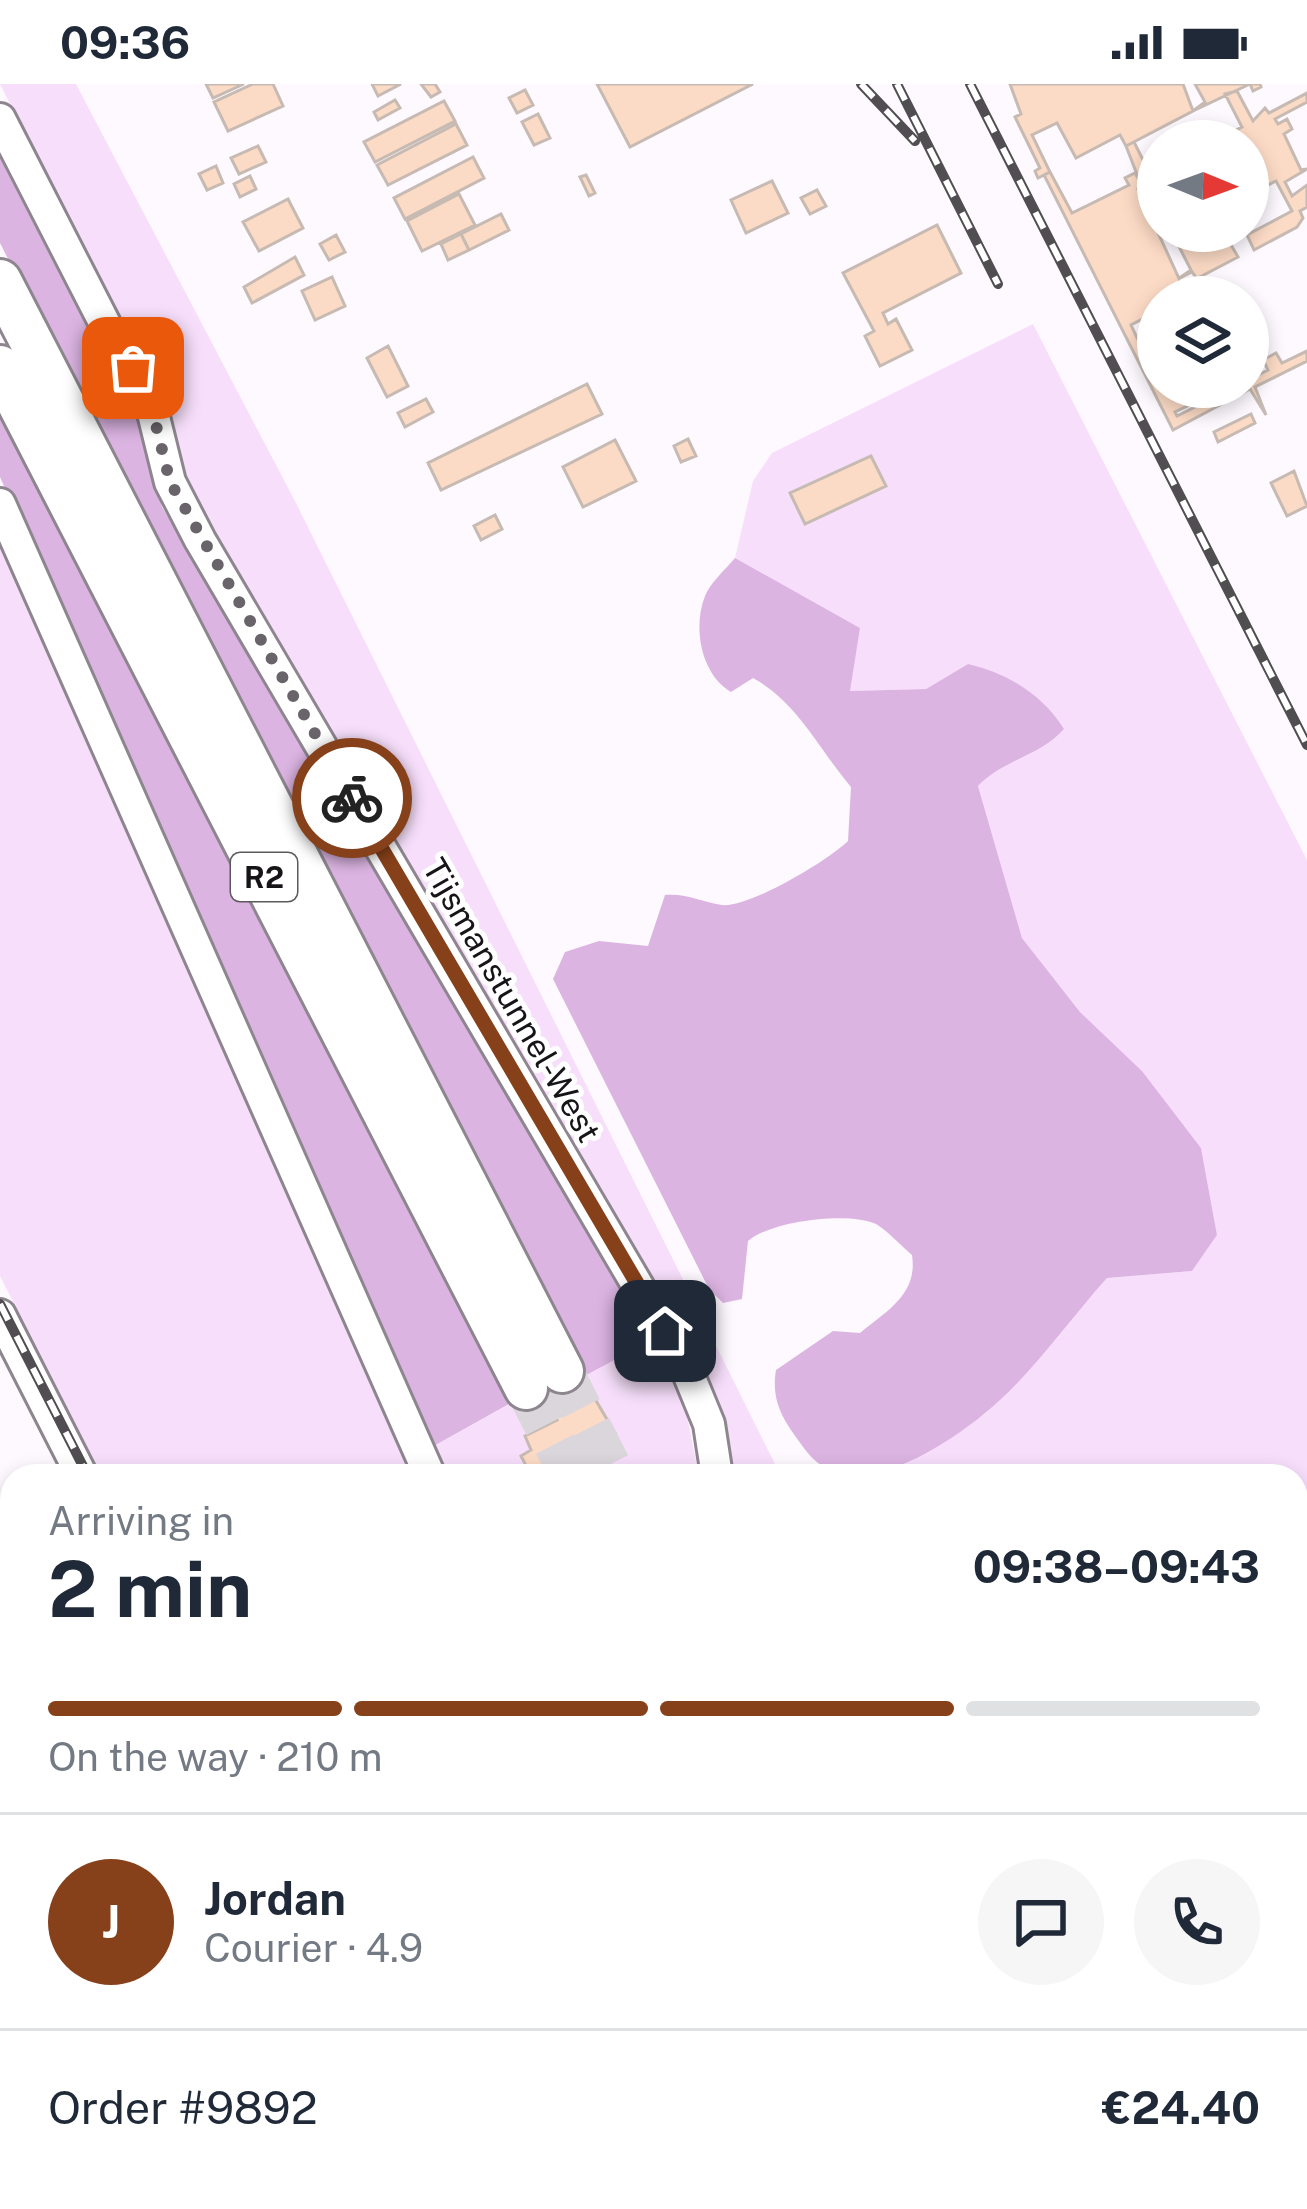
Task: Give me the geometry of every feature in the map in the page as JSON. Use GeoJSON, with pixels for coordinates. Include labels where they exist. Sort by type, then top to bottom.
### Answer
{"type":"FeatureCollection","features":[{"type":"Feature","properties":{"kind":"highway","name":"R2"},"geometry":{"type":"LineString","coordinates":[[0,281],[544,1379],[0,367]]}},
{"type":"Feature","properties":{"kind":"street","name":"Tijsmanstunnel-West"},"geometry":{"type":"LineString","coordinates":[[0,119],[133,368],[152,409],[170,482],[200,540],[686,1368],[710,1424],[715,1464]]}},
{"type":"Feature","properties":{"kind":"street"},"geometry":{"type":"LineString","coordinates":[[0,504],[425,1464]]}},
{"type":"Feature","properties":{"kind":"street"},"geometry":{"type":"LineString","coordinates":[[0,1316],[76,1464]]}},
{"type":"Feature","properties":{"kind":"shaded area"},"geometry":{"type":"Polygon","coordinates":[[[0,84],[76,84],[295,501],[775,1464],[723,1464],[680,1333],[187,485],[152,370],[118,322],[0,84]]]}},
{"type":"Feature","properties":{"kind":"shaded area"},"geometry":{"type":"Polygon","coordinates":[[[0,158],[89,332],[131,398],[162,507],[650,1341],[575,1381],[0,243],[0,158]]]}},
{"type":"Feature","properties":{"kind":"shaded area"},"geometry":{"type":"Polygon","coordinates":[[[1033,324],[1307,860],[1307,1464],[900,1464],[985,1414],[1107,1278],[1192,1271],[1217,1235],[1201,1148],[1142,1071],[1080,1012],[1022,938],[978,786],[1064,729],[968,664],[926,689],[849,691],[860,628],[735,558],[753,481],[772,453],[1033,324]]]}},
{"type":"Feature","properties":{"kind":"shaded area"},"geometry":{"type":"Polygon","coordinates":[[[0,406],[520,1398],[432,1447],[0,477],[0,406]]]}},
{"type":"Feature","properties":{"kind":"shaded area"},"geometry":{"type":"Polygon","coordinates":[[[0,535],[417,1464],[95,1464],[0,1276],[0,535]]]}},
{"type":"Feature","properties":{"kind":"shaded area"},"geometry":{"type":"Polygon","coordinates":[[[735,558],[860,628],[850,691],[926,689],[968,664],[996,673],[1045,705],[1064,729],[978,786],[1022,938],[1080,1012],[1142,1071],[1201,1148],[1217,1235],[1192,1271],[1107,1278],[1001,1399],[945,1442],[903,1464],[821,1464],[787,1423],[775,1382],[776,1370],[833,1331],[860,1333],[881,1317],[906,1291],[912,1255],[881,1227],[864,1220],[791,1223],[748,1241],[742,1299],[723,1303],[709,1289],[553,979],[565,952],[599,941],[648,946],[665,895],[734,904],[788,881],[848,841],[851,787],[807,727],[769,688],[753,678],[731,692],[707,663],[700,623],[710,586],[735,558]]]}},
{"type":"Feature","properties":{"kind":"shaded area"},"geometry":{"type":"Polygon","coordinates":[[[650,1341],[684,1401],[697,1464],[600,1464],[591,1445],[614,1433],[557,1420],[525,1436],[531,1450],[521,1456],[525,1464],[440,1464],[432,1447],[570,1371],[576,1380],[650,1341]]]}},
{"type":"Feature","properties":{"kind":"building"},"geometry":{"type":"Polygon","coordinates":[[[206,84],[244,84],[213,98],[206,84]]]}},
{"type":"Feature","properties":{"kind":"building"},"geometry":{"type":"Polygon","coordinates":[[[253,84],[273,84],[283,106],[228,131],[214,102],[253,84]]]}},
{"type":"Feature","properties":{"kind":"building"},"geometry":{"type":"Polygon","coordinates":[[[372,84],[401,84],[378,96],[372,84]]]}},
{"type":"Feature","properties":{"kind":"building"},"geometry":{"type":"Polygon","coordinates":[[[421,84],[435,84],[440,92],[431,97],[421,84]]]}},
{"type":"Feature","properties":{"kind":"building"},"geometry":{"type":"Polygon","coordinates":[[[597,84],[753,84],[630,147],[597,84]]]}},
{"type":"Feature","properties":{"kind":"building"},"geometry":{"type":"Polygon","coordinates":[[[1010,84],[1183,84],[1193,111],[1176,120],[1137,120],[1137,140],[1126,146],[1120,135],[1076,158],[1057,123],[1032,135],[1050,172],[1038,178],[1035,171],[1040,168],[1015,117],[1021,114],[1010,84]]]}},
{"type":"Feature","properties":{"kind":"building"},"geometry":{"type":"Polygon","coordinates":[[[1195,84],[1250,84],[1193,111],[1205,102],[1195,84]]]}},
{"type":"Feature","properties":{"kind":"building"},"geometry":{"type":"Polygon","coordinates":[[[525,90],[533,105],[517,113],[509,98],[525,90]]]}},
{"type":"Feature","properties":{"kind":"building"},"geometry":{"type":"Polygon","coordinates":[[[1237,91],[1252,120],[1238,120],[1225,94],[1237,91]]]}},
{"type":"Feature","properties":{"kind":"building"},"geometry":{"type":"Polygon","coordinates":[[[1307,93],[1307,102],[1275,119],[1278,124],[1287,119],[1292,129],[1284,134],[1301,170],[1307,169],[1285,182],[1292,196],[1307,185],[1307,207],[1300,211],[1303,218],[1297,227],[1269,242],[1269,223],[1292,211],[1276,181],[1269,184],[1269,120],[1254,120],[1265,108],[1269,113],[1307,93]]]}},
{"type":"Feature","properties":{"kind":"building"},"geometry":{"type":"Polygon","coordinates":[[[395,100],[400,108],[378,120],[374,112],[395,100]]]}},
{"type":"Feature","properties":{"kind":"building"},"geometry":{"type":"Polygon","coordinates":[[[444,101],[455,121],[375,162],[364,142],[444,101]]]}},
{"type":"Feature","properties":{"kind":"building"},"geometry":{"type":"Polygon","coordinates":[[[538,114],[550,138],[534,145],[522,122],[538,114]]]}},
{"type":"Feature","properties":{"kind":"building"},"geometry":{"type":"Polygon","coordinates":[[[456,124],[467,145],[388,185],[377,165],[456,124]]]}},
{"type":"Feature","properties":{"kind":"building"},"geometry":{"type":"Polygon","coordinates":[[[1134,142],[1137,148],[1137,174],[1126,146],[1134,142]]]}},
{"type":"Feature","properties":{"kind":"building"},"geometry":{"type":"Polygon","coordinates":[[[258,146],[266,162],[239,174],[231,158],[258,146]]]}},
{"type":"Feature","properties":{"kind":"building"},"geometry":{"type":"Polygon","coordinates":[[[473,157],[484,178],[405,219],[394,198],[473,157]]]}},
{"type":"Feature","properties":{"kind":"building"},"geometry":{"type":"Polygon","coordinates":[[[216,166],[223,183],[207,190],[199,174],[216,166]]]}},
{"type":"Feature","properties":{"kind":"building"},"geometry":{"type":"Polygon","coordinates":[[[1050,172],[1072,213],[1129,185],[1125,178],[1135,173],[1137,176],[1137,252],[1167,252],[1178,276],[1137,276],[1137,322],[1131,325],[1137,338],[1137,359],[1044,175],[1050,172]]]}},
{"type":"Feature","properties":{"kind":"building"},"geometry":{"type":"Polygon","coordinates":[[[586,175],[595,193],[589,196],[580,177],[586,175]]]}},
{"type":"Feature","properties":{"kind":"building"},"geometry":{"type":"Polygon","coordinates":[[[250,176],[256,189],[240,197],[234,184],[250,176]]]}},
{"type":"Feature","properties":{"kind":"building"},"geometry":{"type":"Polygon","coordinates":[[[772,181],[788,213],[746,233],[731,200],[772,181]]]}},
{"type":"Feature","properties":{"kind":"building"},"geometry":{"type":"Polygon","coordinates":[[[817,190],[826,206],[810,214],[801,198],[817,190]]]}},
{"type":"Feature","properties":{"kind":"building"},"geometry":{"type":"Polygon","coordinates":[[[459,194],[475,225],[422,251],[407,221],[459,194]]]}},
{"type":"Feature","properties":{"kind":"building"},"geometry":{"type":"Polygon","coordinates":[[[288,199],[303,228],[259,251],[243,222],[288,199]]]}},
{"type":"Feature","properties":{"kind":"building"},"geometry":{"type":"Polygon","coordinates":[[[501,214],[509,230],[469,250],[461,234],[501,214]]]}},
{"type":"Feature","properties":{"kind":"building"},"geometry":{"type":"Polygon","coordinates":[[[937,225],[961,273],[883,313],[888,324],[896,319],[912,350],[880,366],[865,336],[874,331],[843,273],[937,225]]]}},
{"type":"Feature","properties":{"kind":"building"},"geometry":{"type":"Polygon","coordinates":[[[461,234],[469,250],[448,260],[441,244],[461,234]]]}},
{"type":"Feature","properties":{"kind":"building"},"geometry":{"type":"Polygon","coordinates":[[[336,235],[345,252],[329,260],[320,244],[336,235]]]}},
{"type":"Feature","properties":{"kind":"building"},"geometry":{"type":"Polygon","coordinates":[[[1182,252],[1235,252],[1238,257],[1202,276],[1192,272],[1182,276],[1191,270],[1182,252]]]}},
{"type":"Feature","properties":{"kind":"building"},"geometry":{"type":"Polygon","coordinates":[[[295,257],[304,275],[252,303],[244,287],[295,257]]]}},
{"type":"Feature","properties":{"kind":"building"},"geometry":{"type":"Polygon","coordinates":[[[332,277],[345,306],[315,320],[302,291],[332,277]]]}},
{"type":"Feature","properties":{"kind":"building"},"geometry":{"type":"Polygon","coordinates":[[[388,346],[408,386],[387,397],[367,358],[388,346]]]}},
{"type":"Feature","properties":{"kind":"building"},"geometry":{"type":"Polygon","coordinates":[[[1307,351],[1307,361],[1269,380],[1269,357],[1276,353],[1282,363],[1307,351]]]}},
{"type":"Feature","properties":{"kind":"building"},"geometry":{"type":"Polygon","coordinates":[[[587,384],[602,414],[441,490],[428,463],[587,384]]]}},
{"type":"Feature","properties":{"kind":"building"},"geometry":{"type":"Polygon","coordinates":[[[426,399],[433,412],[405,427],[398,413],[426,399]]]}},
{"type":"Feature","properties":{"kind":"building"},"geometry":{"type":"Polygon","coordinates":[[[1162,408],[1183,408],[1175,412],[1177,416],[1193,408],[1214,408],[1173,430],[1162,408]]]}},
{"type":"Feature","properties":{"kind":"building"},"geometry":{"type":"Polygon","coordinates":[[[1251,414],[1255,423],[1218,442],[1214,432],[1251,414]]]}},
{"type":"Feature","properties":{"kind":"building"},"geometry":{"type":"Polygon","coordinates":[[[688,439],[696,456],[681,462],[674,446],[688,439]]]}},
{"type":"Feature","properties":{"kind":"building"},"geometry":{"type":"Polygon","coordinates":[[[615,440],[636,481],[583,507],[563,467],[615,440]]]}},
{"type":"Feature","properties":{"kind":"building"},"geometry":{"type":"Polygon","coordinates":[[[871,456],[886,486],[805,524],[790,493],[871,456]]]}},
{"type":"Feature","properties":{"kind":"building"},"geometry":{"type":"Polygon","coordinates":[[[1294,471],[1307,506],[1287,516],[1271,483],[1294,471]]]}},
{"type":"Feature","properties":{"kind":"building"},"geometry":{"type":"Polygon","coordinates":[[[495,515],[502,529],[481,540],[474,526],[495,515]]]}},
{"type":"Feature","properties":{"kind":"building"},"geometry":{"type":"Polygon","coordinates":[[[588,1387],[615,1433],[553,1464],[525,1464],[521,1456],[531,1450],[525,1436],[557,1420],[551,1407],[588,1387]]]}},
{"type":"Feature","properties":{"kind":"tunnel"},"geometry":{"type":"LineString","coordinates":[[562,1371],[609,1464]]}},
{"type":"Feature","properties":{"kind":"tunnel"},"geometry":{"type":"LineString","coordinates":[[526,1388],[565,1464]]}},
{"type":"Feature","properties":{"kind":"railway"},"geometry":{"type":"LineString","coordinates":[[861,84],[915,141]]}},
{"type":"Feature","properties":{"kind":"railway"},"geometry":{"type":"LineString","coordinates":[[897,84],[998,284]]}},
{"type":"Feature","properties":{"kind":"railway"},"geometry":{"type":"LineString","coordinates":[[970,84],[1307,745]]}},
{"type":"Feature","properties":{"kind":"railway"},"geometry":{"type":"LineString","coordinates":[[0,1304],[82,1464]]}},
{"type":"Feature","properties":{"kind":"way so far"},"geometry":{"type":"LineString","coordinates":[[133,368],[152,409],[170,482],[352,798]]}},
{"type":"Feature","properties":{"kind":"route"},"geometry":{"type":"LineString","coordinates":[[352,798],[665,1331]]}}]}
